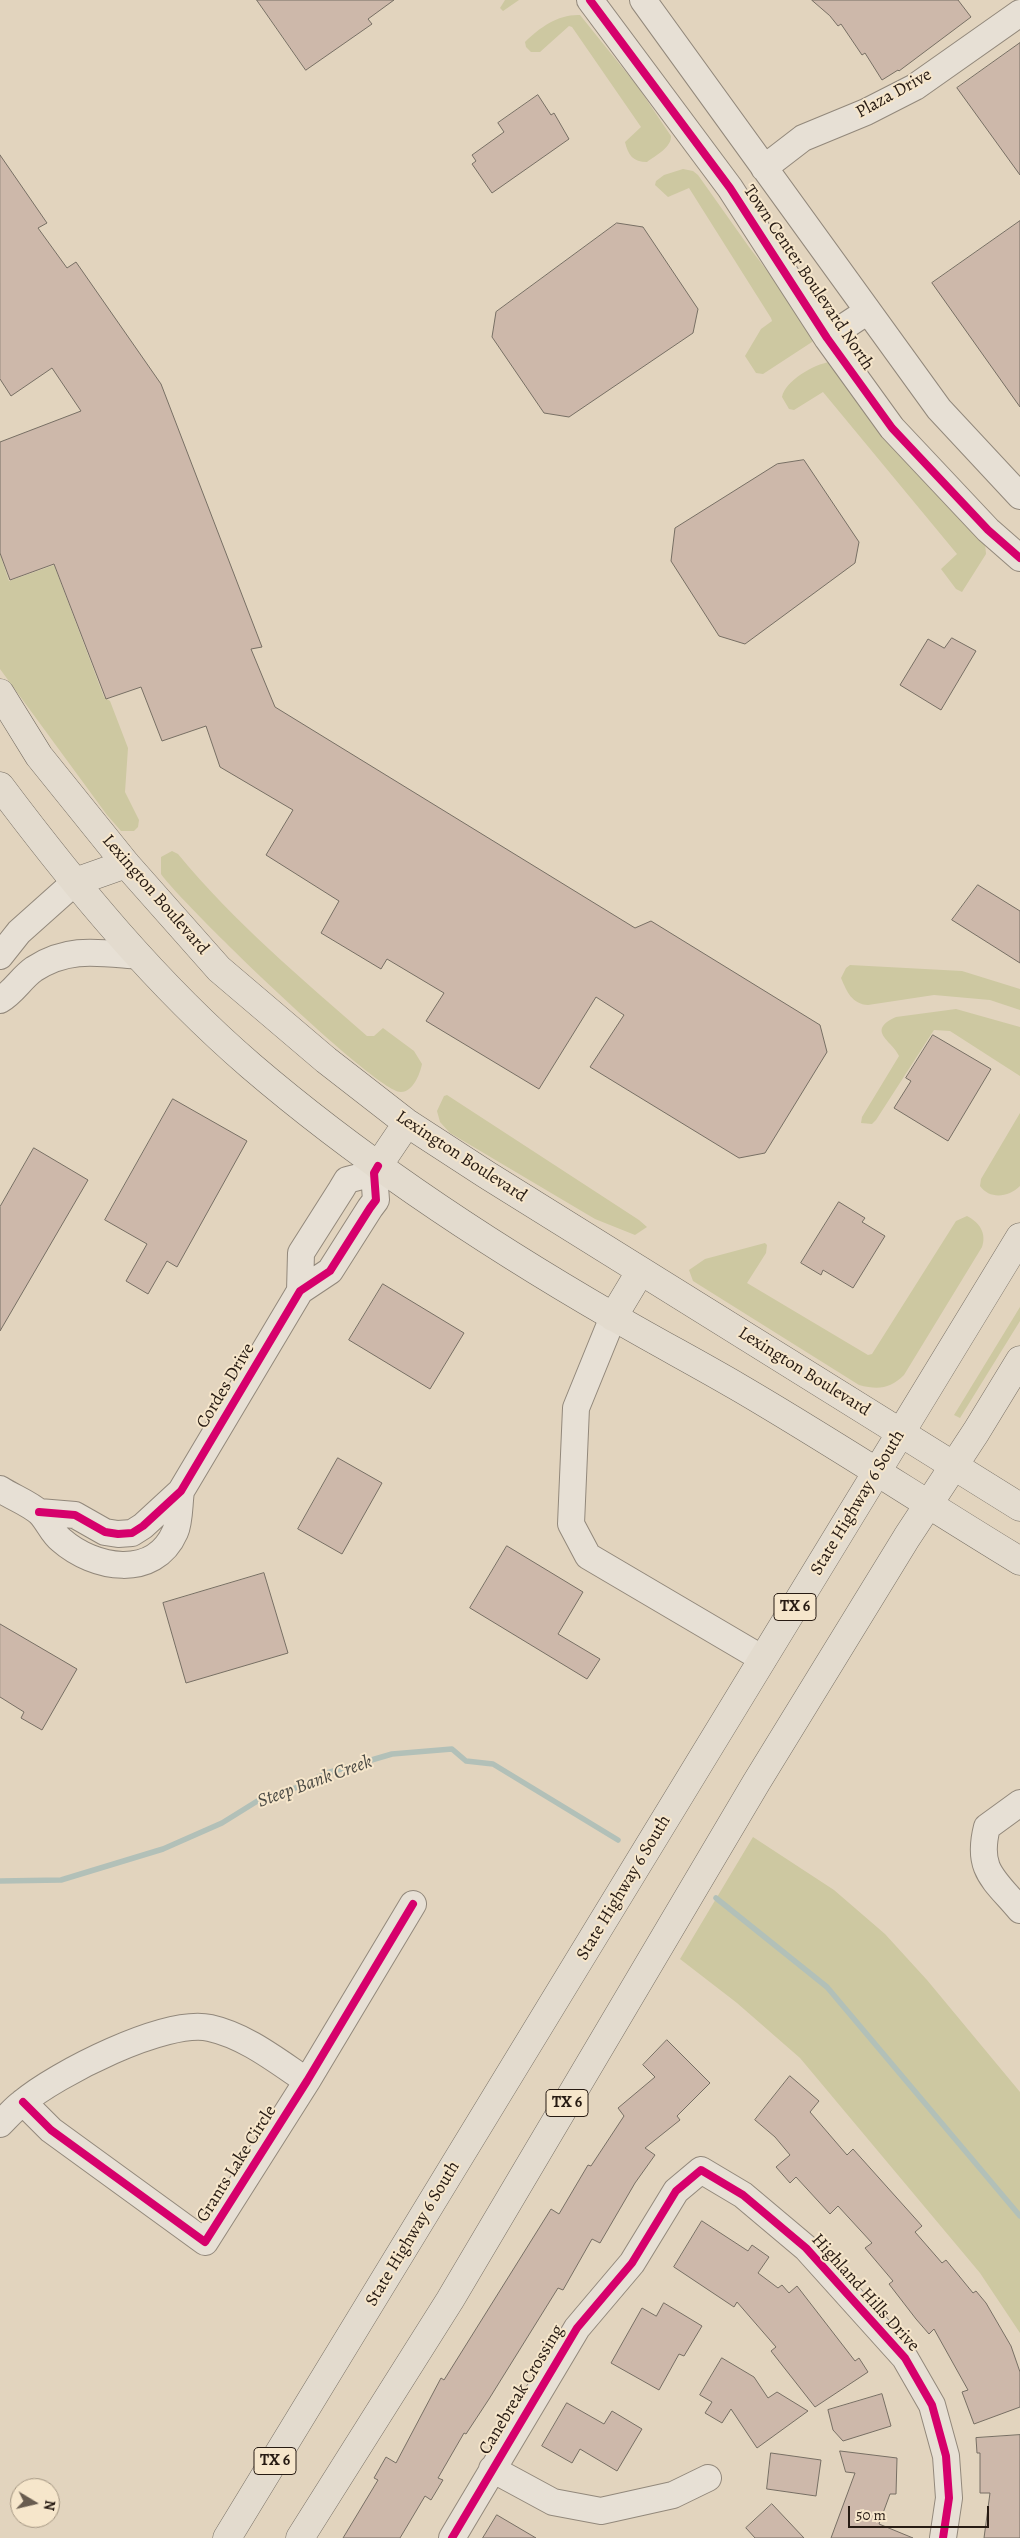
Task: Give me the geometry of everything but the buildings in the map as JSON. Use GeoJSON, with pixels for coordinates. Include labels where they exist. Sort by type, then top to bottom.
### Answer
{"type":"FeatureCollection","features":[{"type":"Feature","properties":{"kind":"main road","name":"Lexington Boulevard"},"geometry":{"type":"LineString","coordinates":[[0,693],[40,756],[126,864],[219,969],[326,1060],[408,1123],[640,1272],[1020,1507]]}},
{"type":"Feature","properties":{"kind":"main road"},"geometry":{"type":"LineString","coordinates":[[0,786],[75,882],[139,956],[218,1036],[376,1170],[613,1316],[741,1388],[1020,1561]]}},
{"type":"Feature","properties":{"kind":"main road"},"geometry":{"type":"LineString","coordinates":[[75,882],[126,864]]}},
{"type":"Feature","properties":{"kind":"main road"},"geometry":{"type":"LineString","coordinates":[[376,1170],[408,1123]]}},
{"type":"Feature","properties":{"kind":"main road","name":"State Highway 6 South"},"geometry":{"type":"LineString","coordinates":[[230,2537],[1020,1237]]}},
{"type":"Feature","properties":{"kind":"main road"},"geometry":{"type":"LineString","coordinates":[[613,1316],[640,1272]]}},
{"type":"Feature","properties":{"kind":"main road","name":"TX 6"},"geometry":{"type":"LineString","coordinates":[[300,2538],[450,2300],[752,1791],[928,1505],[1020,1360]]}},
{"type":"Feature","properties":{"kind":"street","name":"Town Center Boulevard North"},"geometry":{"type":"LineString","coordinates":[[590,0],[730,188],[827,338],[892,428],[988,530],[1020,558]]}},
{"type":"Feature","properties":{"kind":"street","name":"Town Center Boulevard North"},"geometry":{"type":"LineString","coordinates":[[643,0],[939,409],[1020,496]]}},
{"type":"Feature","properties":{"kind":"street","name":"Plaza Drive"},"geometry":{"type":"LineString","coordinates":[[764,168],[803,138],[866,112],[915,87],[1020,13]]}},
{"type":"Feature","properties":{"kind":"street"},"geometry":{"type":"LineString","coordinates":[[827,338],[868,311]]}},
{"type":"Feature","properties":{"kind":"street"},"geometry":{"type":"LineString","coordinates":[[947,488],[991,514],[1013,531],[1020,532]]}},
{"type":"Feature","properties":{"kind":"street"},"geometry":{"type":"LineString","coordinates":[[0,956],[19,932],[75,882]]}},
{"type":"Feature","properties":{"kind":"street"},"geometry":{"type":"LineString","coordinates":[[0,1000],[9,995],[33,970],[65,955],[81,952],[139,956]]}},
{"type":"Feature","properties":{"kind":"street","name":"Cordes Drive"},"geometry":{"type":"LineString","coordinates":[[0,1489],[39,1512],[75,1515],[105,1532],[132,1533],[144,1526],[181,1491],[300,1291],[330,1272],[376,1200],[376,1170],[347,1180],[301,1253],[300,1291]]}},
{"type":"Feature","properties":{"kind":"street"},"geometry":{"type":"LineString","coordinates":[[613,1316],[576,1408],[571,1524],[588,1556],[763,1659]]}},
{"type":"Feature","properties":{"kind":"street"},"geometry":{"type":"LineString","coordinates":[[1020,1803],[987,1827],[982,1844],[987,1870],[1020,1910]]}},
{"type":"Feature","properties":{"kind":"street","name":"Grants Lake Circle"},"geometry":{"type":"LineString","coordinates":[[23,2102],[51,2130],[205,2242],[307,2081],[413,1904]]}},
{"type":"Feature","properties":{"kind":"street"},"geometry":{"type":"LineString","coordinates":[[0,2124],[23,2102],[77,2067],[113,2051],[175,2030],[208,2027],[234,2035],[307,2081]]}},
{"type":"Feature","properties":{"kind":"street","name":"Canebreak Crossing"},"geometry":{"type":"LineString","coordinates":[[452,2538],[577,2328],[632,2263],[676,2191],[700,2170]]}},
{"type":"Feature","properties":{"kind":"street","name":"Highland Hills Drive"},"geometry":{"type":"LineString","coordinates":[[700,2170],[743,2195],[806,2248],[905,2358],[932,2405],[946,2456],[949,2498],[943,2538]]}},
{"type":"Feature","properties":{"kind":"street"},"geometry":{"type":"LineString","coordinates":[[492,2469],[552,2502],[601,2511],[673,2495],[708,2478]]}},
{"type":"Feature","properties":{"kind":"shaded area"},"geometry":{"type":"Polygon","coordinates":[[[505,0],[519,0],[503,11],[500,8],[505,0]]]}},
{"type":"Feature","properties":{"kind":"shaded area"},"geometry":{"type":"Polygon","coordinates":[[[572,15],[580,15],[638,87],[671,136],[669,144],[647,162],[638,161],[632,157],[625,142],[641,127],[572,27],[569,26],[540,52],[531,52],[526,47],[525,42],[550,22],[572,15]]]}},
{"type":"Feature","properties":{"kind":"shaded area"},"geometry":{"type":"Polygon","coordinates":[[[683,169],[693,171],[698,175],[749,247],[816,335],[812,342],[763,374],[756,373],[745,356],[761,329],[772,321],[771,318],[689,188],[668,197],[655,185],[656,181],[664,175],[683,169]]]}},
{"type":"Feature","properties":{"kind":"shaded area"},"geometry":{"type":"Polygon","coordinates":[[[830,362],[985,543],[986,554],[962,592],[956,589],[941,569],[957,554],[823,392],[794,410],[789,409],[782,397],[784,391],[794,379],[816,366],[830,362]]]}},
{"type":"Feature","properties":{"kind":"shaded area"},"geometry":{"type":"Polygon","coordinates":[[[0,554],[9,581],[54,565],[104,697],[110,701],[128,748],[125,792],[139,820],[138,827],[134,831],[121,831],[107,815],[0,669],[0,554]]]}},
{"type":"Feature","properties":{"kind":"shaded area"},"geometry":{"type":"Polygon","coordinates":[[[172,851],[178,854],[199,879],[269,949],[367,1036],[374,1036],[383,1028],[414,1051],[422,1064],[418,1077],[412,1086],[401,1092],[385,1084],[320,1031],[239,956],[176,892],[161,874],[161,857],[172,851]]]}},
{"type":"Feature","properties":{"kind":"shaded area"},"geometry":{"type":"Polygon","coordinates":[[[850,965],[962,971],[1020,989],[1020,1010],[990,1000],[934,995],[868,1005],[862,1004],[854,1000],[841,978],[846,968],[850,965]]]}},
{"type":"Feature","properties":{"kind":"shaded area"},"geometry":{"type":"Polygon","coordinates":[[[956,1009],[1020,1027],[1020,1076],[950,1031],[934,1030],[876,1120],[872,1124],[861,1123],[862,1117],[899,1056],[882,1032],[887,1022],[896,1017],[956,1009]]]}},
{"type":"Feature","properties":{"kind":"shaded area"},"geometry":{"type":"Polygon","coordinates":[[[447,1095],[647,1227],[635,1235],[595,1219],[450,1133],[440,1122],[437,1111],[444,1096],[447,1095]]]}},
{"type":"Feature","properties":{"kind":"shaded area"},"geometry":{"type":"Polygon","coordinates":[[[1020,1113],[1020,1186],[1011,1193],[994,1195],[980,1186],[981,1179],[1020,1113]]]}},
{"type":"Feature","properties":{"kind":"shaded area"},"geometry":{"type":"Polygon","coordinates":[[[967,1216],[981,1228],[983,1233],[982,1247],[904,1375],[889,1386],[872,1388],[859,1385],[693,1281],[689,1270],[705,1259],[765,1243],[767,1245],[766,1253],[747,1283],[868,1355],[872,1354],[956,1221],[967,1216]]]}},
{"type":"Feature","properties":{"kind":"shaded area"},"geometry":{"type":"Polygon","coordinates":[[[1020,1307],[1020,1321],[960,1418],[954,1415],[1020,1307]]]}},
{"type":"Feature","properties":{"kind":"shaded area"},"geometry":{"type":"Polygon","coordinates":[[[753,1837],[834,1890],[885,1934],[927,1980],[1020,2092],[1020,2333],[980,2273],[800,2058],[737,2003],[680,1959],[753,1837]]]}},
{"type":"Feature","properties":{"kind":"waterway","name":"Steep Bank Creek"},"geometry":{"type":"LineString","coordinates":[[0,1881],[61,1880],[163,1849],[222,1823],[259,1800],[298,1787],[327,1773],[392,1754],[452,1749],[466,1761],[493,1764],[618,1840]]}},
{"type":"Feature","properties":{"kind":"waterway"},"geometry":{"type":"LineString","coordinates":[[716,1898],[827,1987],[1020,2216]]}},
{"type":"Feature","properties":{"kind":"cycle path"},"geometry":{"type":"LineString","coordinates":[[590,0],[730,188],[827,338],[892,428],[988,530],[1020,558]]}},
{"type":"Feature","properties":{"kind":"cycle path"},"geometry":{"type":"LineString","coordinates":[[39,1512],[75,1515],[105,1532],[118,1534],[132,1533],[143,1526],[181,1491],[300,1291],[330,1271],[376,1200],[374,1173],[378,1166]]}},
{"type":"Feature","properties":{"kind":"cycle path"},"geometry":{"type":"LineString","coordinates":[[23,2102],[51,2130],[205,2242],[307,2081],[413,1904]]}},
{"type":"Feature","properties":{"kind":"cycle path"},"geometry":{"type":"LineString","coordinates":[[452,2538],[577,2328],[632,2263],[676,2191],[701,2170],[743,2195],[806,2248],[905,2358],[932,2405],[946,2456],[949,2498],[943,2538]]}}]}
